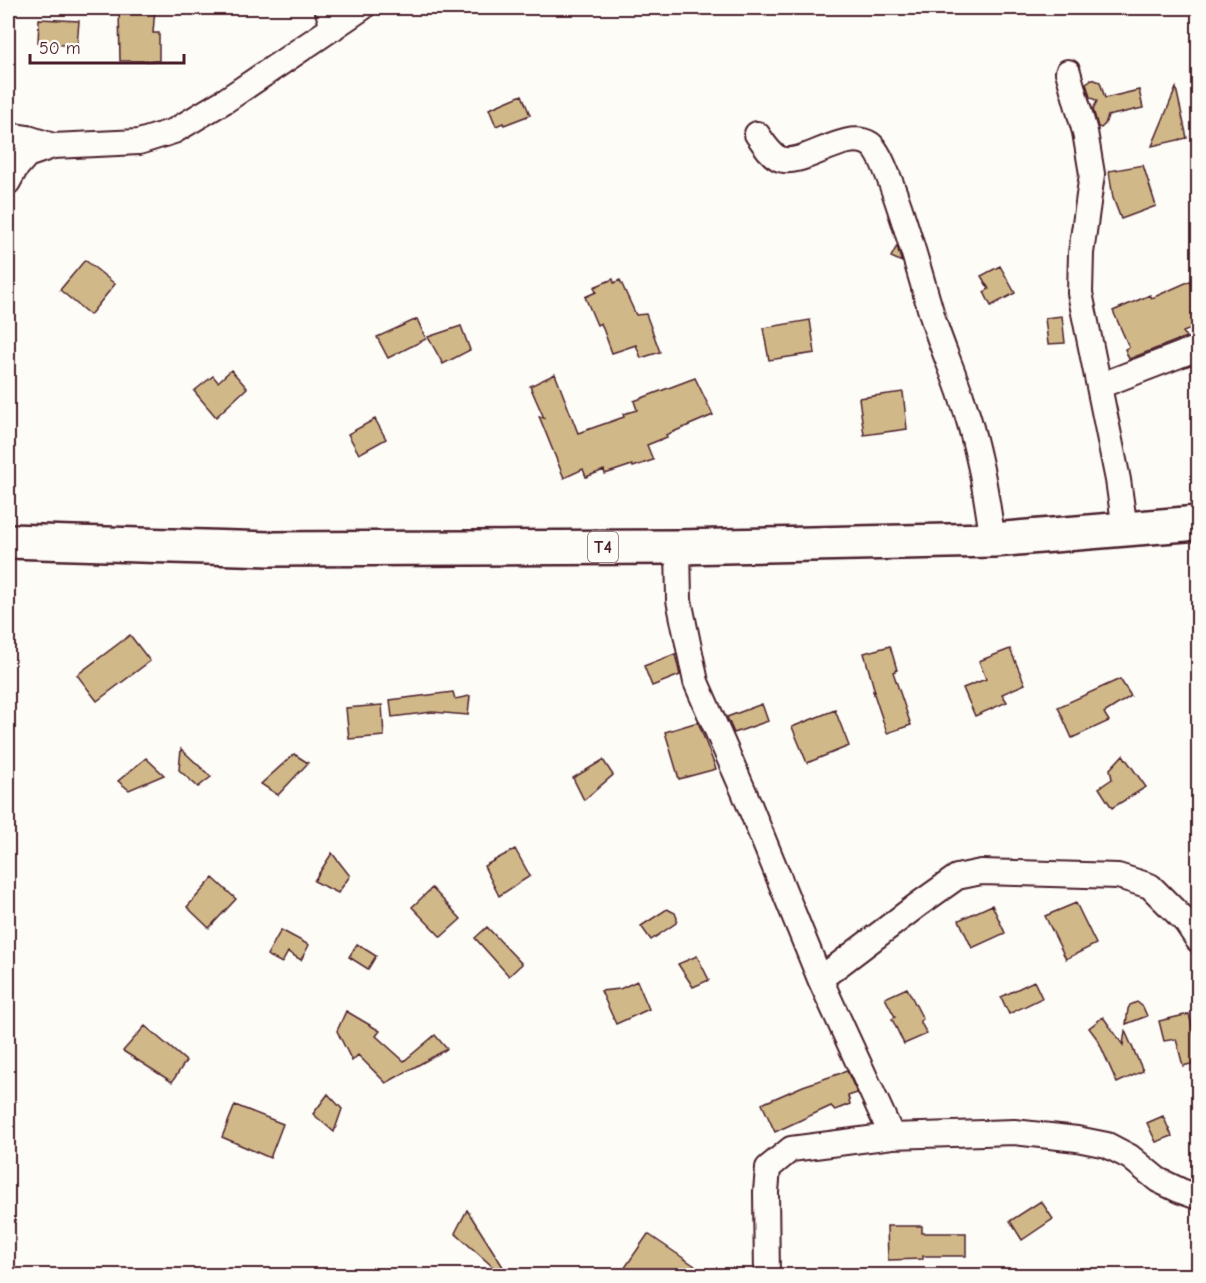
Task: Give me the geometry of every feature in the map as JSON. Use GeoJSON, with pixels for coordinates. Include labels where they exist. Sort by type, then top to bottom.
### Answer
{"type":"FeatureCollection","features":[{"type":"Feature","properties":{"kind":"highway","name":"T4"},"geometry":{"type":"LineString","coordinates":[[8,541],[270,549],[678,547],[993,540],[1198,523]]}},
{"type":"Feature","properties":{"kind":"street"},"geometry":{"type":"LineString","coordinates":[[8,182],[27,155],[53,146],[139,142],[174,131],[226,100],[330,18],[362,8]]}},
{"type":"Feature","properties":{"kind":"street"},"geometry":{"type":"LineString","coordinates":[[1068,72],[1086,132],[1092,174],[1081,253],[1080,293],[1118,480],[1125,529]]}},
{"type":"Feature","properties":{"kind":"street"},"geometry":{"type":"LineString","coordinates":[[757,134],[778,158],[786,160],[825,147],[856,141],[872,145],[878,153],[896,197],[934,323],[963,399],[981,470],[993,540]]}},
{"type":"Feature","properties":{"kind":"street"},"geometry":{"type":"LineString","coordinates":[[8,135],[28,138],[53,146]]}},
{"type":"Feature","properties":{"kind":"street"},"geometry":{"type":"LineString","coordinates":[[1099,386],[1198,348]]}},
{"type":"Feature","properties":{"kind":"street"},"geometry":{"type":"LineString","coordinates":[[678,547],[679,600],[696,682],[744,792],[820,979],[892,1136]]}},
{"type":"Feature","properties":{"kind":"street"},"geometry":{"type":"LineString","coordinates":[[820,979],[957,877],[981,872],[1118,876],[1150,886],[1186,922],[1198,940]]}},
{"type":"Feature","properties":{"kind":"street"},"geometry":{"type":"LineString","coordinates":[[767,1275],[768,1168],[791,1149],[892,1136],[1014,1132],[1077,1139],[1107,1145],[1130,1157],[1158,1180],[1198,1197]]}},
{"type":"Feature","properties":{"kind":"building"},"geometry":{"type":"Polygon","coordinates":[[[119,8],[155,8],[153,33],[159,33],[159,61],[120,61],[119,8]]]}},
{"type":"Feature","properties":{"kind":"building"},"geometry":{"type":"Polygon","coordinates":[[[39,19],[79,21],[77,46],[38,43],[39,19]]]}},
{"type":"Feature","properties":{"kind":"building"},"geometry":{"type":"Polygon","coordinates":[[[1092,79],[1100,82],[1105,98],[1139,90],[1143,108],[1108,116],[1105,124],[1101,128],[1098,127],[1093,109],[1097,101],[1090,97],[1086,83],[1092,79]]]}},
{"type":"Feature","properties":{"kind":"building"},"geometry":{"type":"Polygon","coordinates":[[[1176,88],[1187,138],[1152,146],[1176,88]]]}},
{"type":"Feature","properties":{"kind":"building"},"geometry":{"type":"Polygon","coordinates":[[[522,95],[530,115],[496,126],[489,109],[522,95]]]}},
{"type":"Feature","properties":{"kind":"building"},"geometry":{"type":"Polygon","coordinates":[[[1143,165],[1156,206],[1121,219],[1113,198],[1109,171],[1143,165]]]}},
{"type":"Feature","properties":{"kind":"building"},"geometry":{"type":"Polygon","coordinates":[[[897,246],[901,260],[902,262],[891,257],[897,246]]]}},
{"type":"Feature","properties":{"kind":"building"},"geometry":{"type":"Polygon","coordinates":[[[85,260],[115,284],[90,315],[60,290],[85,260]]]}},
{"type":"Feature","properties":{"kind":"building"},"geometry":{"type":"Polygon","coordinates":[[[1000,266],[1015,293],[991,306],[984,292],[989,289],[981,276],[1000,266]]]}},
{"type":"Feature","properties":{"kind":"building"},"geometry":{"type":"Polygon","coordinates":[[[613,279],[614,283],[620,280],[636,315],[646,314],[660,352],[641,358],[636,345],[612,353],[601,323],[597,325],[585,297],[596,292],[594,287],[613,279]]]}},
{"type":"Feature","properties":{"kind":"building"},"geometry":{"type":"Polygon","coordinates":[[[1190,281],[1198,299],[1198,326],[1183,332],[1186,337],[1129,359],[1125,349],[1129,347],[1113,311],[1150,295],[1152,298],[1190,281]]]}},
{"type":"Feature","properties":{"kind":"building"},"geometry":{"type":"Polygon","coordinates":[[[1062,316],[1065,343],[1048,344],[1045,318],[1062,316]]]}},
{"type":"Feature","properties":{"kind":"building"},"geometry":{"type":"Polygon","coordinates":[[[417,319],[426,339],[388,358],[377,337],[417,319]]]}},
{"type":"Feature","properties":{"kind":"building"},"geometry":{"type":"Polygon","coordinates":[[[810,320],[815,353],[769,360],[763,328],[810,320]]]}},
{"type":"Feature","properties":{"kind":"building"},"geometry":{"type":"Polygon","coordinates":[[[461,326],[470,350],[443,364],[428,337],[461,326]]]}},
{"type":"Feature","properties":{"kind":"building"},"geometry":{"type":"Polygon","coordinates":[[[231,370],[247,388],[216,417],[194,391],[213,376],[218,382],[231,370]]]}},
{"type":"Feature","properties":{"kind":"building"},"geometry":{"type":"Polygon","coordinates":[[[555,374],[578,433],[624,417],[623,414],[637,410],[634,401],[695,378],[713,415],[647,445],[653,460],[605,474],[604,470],[586,477],[583,469],[564,478],[539,416],[544,418],[530,386],[555,374]]]}},
{"type":"Feature","properties":{"kind":"building"},"geometry":{"type":"Polygon","coordinates":[[[903,392],[907,429],[864,435],[859,398],[903,392]]]}},
{"type":"Feature","properties":{"kind":"building"},"geometry":{"type":"Polygon","coordinates":[[[375,419],[386,439],[359,454],[348,434],[375,419]]]}},
{"type":"Feature","properties":{"kind":"building"},"geometry":{"type":"Polygon","coordinates":[[[130,635],[150,661],[97,701],[77,675],[130,635]]]}},
{"type":"Feature","properties":{"kind":"building"},"geometry":{"type":"Polygon","coordinates":[[[890,646],[897,670],[893,672],[911,725],[887,733],[873,691],[875,692],[864,653],[890,646]]]}},
{"type":"Feature","properties":{"kind":"building"},"geometry":{"type":"Polygon","coordinates":[[[1010,649],[1025,684],[1002,694],[1007,702],[975,716],[963,688],[986,679],[979,661],[1010,649]]]}},
{"type":"Feature","properties":{"kind":"building"},"geometry":{"type":"Polygon","coordinates":[[[675,654],[680,675],[652,686],[644,666],[675,654]]]}},
{"type":"Feature","properties":{"kind":"building"},"geometry":{"type":"Polygon","coordinates":[[[1120,679],[1131,696],[1104,713],[1109,721],[1072,738],[1058,707],[1120,679]]]}},
{"type":"Feature","properties":{"kind":"building"},"geometry":{"type":"Polygon","coordinates":[[[453,692],[455,699],[470,696],[468,715],[432,712],[392,717],[390,700],[453,692]]]}},
{"type":"Feature","properties":{"kind":"building"},"geometry":{"type":"Polygon","coordinates":[[[762,704],[768,721],[734,733],[727,717],[762,704]]]}},
{"type":"Feature","properties":{"kind":"building"},"geometry":{"type":"Polygon","coordinates":[[[382,705],[384,736],[349,739],[346,708],[382,705]]]}},
{"type":"Feature","properties":{"kind":"building"},"geometry":{"type":"Polygon","coordinates":[[[835,710],[849,746],[807,763],[792,727],[835,710]]]}},
{"type":"Feature","properties":{"kind":"building"},"geometry":{"type":"Polygon","coordinates":[[[698,722],[716,769],[679,779],[665,732],[698,722]]]}},
{"type":"Feature","properties":{"kind":"building"},"geometry":{"type":"Polygon","coordinates":[[[181,749],[211,777],[198,787],[179,770],[181,749]]]}},
{"type":"Feature","properties":{"kind":"building"},"geometry":{"type":"Polygon","coordinates":[[[294,754],[308,763],[278,795],[261,784],[294,754]]]}},
{"type":"Feature","properties":{"kind":"building"},"geometry":{"type":"Polygon","coordinates":[[[1123,755],[1146,787],[1112,808],[1099,788],[1112,779],[1110,769],[1123,755]]]}},
{"type":"Feature","properties":{"kind":"building"},"geometry":{"type":"Polygon","coordinates":[[[146,758],[164,775],[129,790],[118,781],[146,758]]]}},
{"type":"Feature","properties":{"kind":"building"},"geometry":{"type":"Polygon","coordinates":[[[603,760],[613,775],[584,800],[573,778],[603,760]]]}},
{"type":"Feature","properties":{"kind":"building"},"geometry":{"type":"Polygon","coordinates":[[[515,849],[530,876],[499,896],[484,866],[515,849]]]}},
{"type":"Feature","properties":{"kind":"building"},"geometry":{"type":"Polygon","coordinates":[[[332,853],[350,876],[338,893],[314,881],[332,853]]]}},
{"type":"Feature","properties":{"kind":"building"},"geometry":{"type":"Polygon","coordinates":[[[213,878],[236,899],[209,928],[187,907],[213,878]]]}},
{"type":"Feature","properties":{"kind":"building"},"geometry":{"type":"Polygon","coordinates":[[[432,888],[461,919],[441,937],[412,907],[432,888]]]}},
{"type":"Feature","properties":{"kind":"building"},"geometry":{"type":"Polygon","coordinates":[[[1076,903],[1096,944],[1066,959],[1045,916],[1076,903]]]}},
{"type":"Feature","properties":{"kind":"building"},"geometry":{"type":"Polygon","coordinates":[[[992,905],[1005,933],[972,948],[959,920],[992,905]]]}},
{"type":"Feature","properties":{"kind":"building"},"geometry":{"type":"Polygon","coordinates":[[[667,909],[675,913],[676,923],[651,940],[641,926],[667,909]]]}},
{"type":"Feature","properties":{"kind":"building"},"geometry":{"type":"Polygon","coordinates":[[[487,927],[522,964],[509,976],[475,938],[487,927]]]}},
{"type":"Feature","properties":{"kind":"building"},"geometry":{"type":"Polygon","coordinates":[[[281,930],[309,945],[301,960],[288,952],[282,963],[267,955],[281,930]]]}},
{"type":"Feature","properties":{"kind":"building"},"geometry":{"type":"Polygon","coordinates":[[[357,944],[376,956],[368,969],[349,957],[357,944]]]}},
{"type":"Feature","properties":{"kind":"building"},"geometry":{"type":"Polygon","coordinates":[[[697,956],[709,980],[693,987],[678,964],[697,956]]]}},
{"type":"Feature","properties":{"kind":"building"},"geometry":{"type":"Polygon","coordinates":[[[637,981],[649,1009],[616,1024],[601,991],[620,989],[637,981]]]}},
{"type":"Feature","properties":{"kind":"building"},"geometry":{"type":"Polygon","coordinates":[[[1034,981],[1042,998],[1009,1014],[1001,997],[1034,981]]]}},
{"type":"Feature","properties":{"kind":"building"},"geometry":{"type":"Polygon","coordinates":[[[907,988],[923,1019],[920,1021],[927,1034],[904,1044],[892,1019],[895,1017],[885,998],[907,988]]]}},
{"type":"Feature","properties":{"kind":"building"},"geometry":{"type":"Polygon","coordinates":[[[1137,1002],[1143,1007],[1147,1016],[1126,1024],[1130,1005],[1137,1002]]]}},
{"type":"Feature","properties":{"kind":"building"},"geometry":{"type":"Polygon","coordinates":[[[346,1011],[380,1031],[376,1036],[404,1061],[435,1035],[447,1049],[386,1083],[358,1055],[352,1061],[337,1031],[346,1011]]]}},
{"type":"Feature","properties":{"kind":"building"},"geometry":{"type":"Polygon","coordinates":[[[1189,1014],[1195,1038],[1198,1037],[1198,1062],[1183,1066],[1176,1039],[1164,1041],[1159,1021],[1189,1014]]]}},
{"type":"Feature","properties":{"kind":"building"},"geometry":{"type":"Polygon","coordinates":[[[1103,1017],[1123,1045],[1125,1031],[1143,1071],[1117,1083],[1098,1040],[1089,1028],[1103,1017]]]}},
{"type":"Feature","properties":{"kind":"building"},"geometry":{"type":"Polygon","coordinates":[[[145,1026],[186,1061],[172,1082],[123,1051],[145,1026]]]}},
{"type":"Feature","properties":{"kind":"building"},"geometry":{"type":"Polygon","coordinates":[[[847,1071],[857,1093],[848,1096],[850,1104],[835,1110],[831,1106],[775,1132],[762,1104],[803,1086],[847,1071]]]}},
{"type":"Feature","properties":{"kind":"building"},"geometry":{"type":"Polygon","coordinates":[[[328,1094],[342,1109],[334,1132],[313,1114],[328,1094]]]}},
{"type":"Feature","properties":{"kind":"building"},"geometry":{"type":"Polygon","coordinates":[[[235,1105],[283,1124],[270,1158],[222,1137],[235,1105]]]}},
{"type":"Feature","properties":{"kind":"building"},"geometry":{"type":"Polygon","coordinates":[[[1163,1116],[1172,1136],[1156,1142],[1147,1123],[1163,1116]]]}},
{"type":"Feature","properties":{"kind":"building"},"geometry":{"type":"Polygon","coordinates":[[[1041,1201],[1053,1219],[1022,1240],[1010,1221],[1041,1201]]]}},
{"type":"Feature","properties":{"kind":"building"},"geometry":{"type":"Polygon","coordinates":[[[467,1210],[505,1270],[501,1274],[455,1233],[467,1210]]]}},
{"type":"Feature","properties":{"kind":"building"},"geometry":{"type":"Polygon","coordinates":[[[887,1226],[922,1226],[922,1233],[966,1233],[966,1256],[923,1256],[923,1259],[888,1260],[887,1226]]]}},
{"type":"Feature","properties":{"kind":"building"},"geometry":{"type":"Polygon","coordinates":[[[648,1234],[708,1275],[633,1275],[624,1269],[648,1234]]]}}]}
